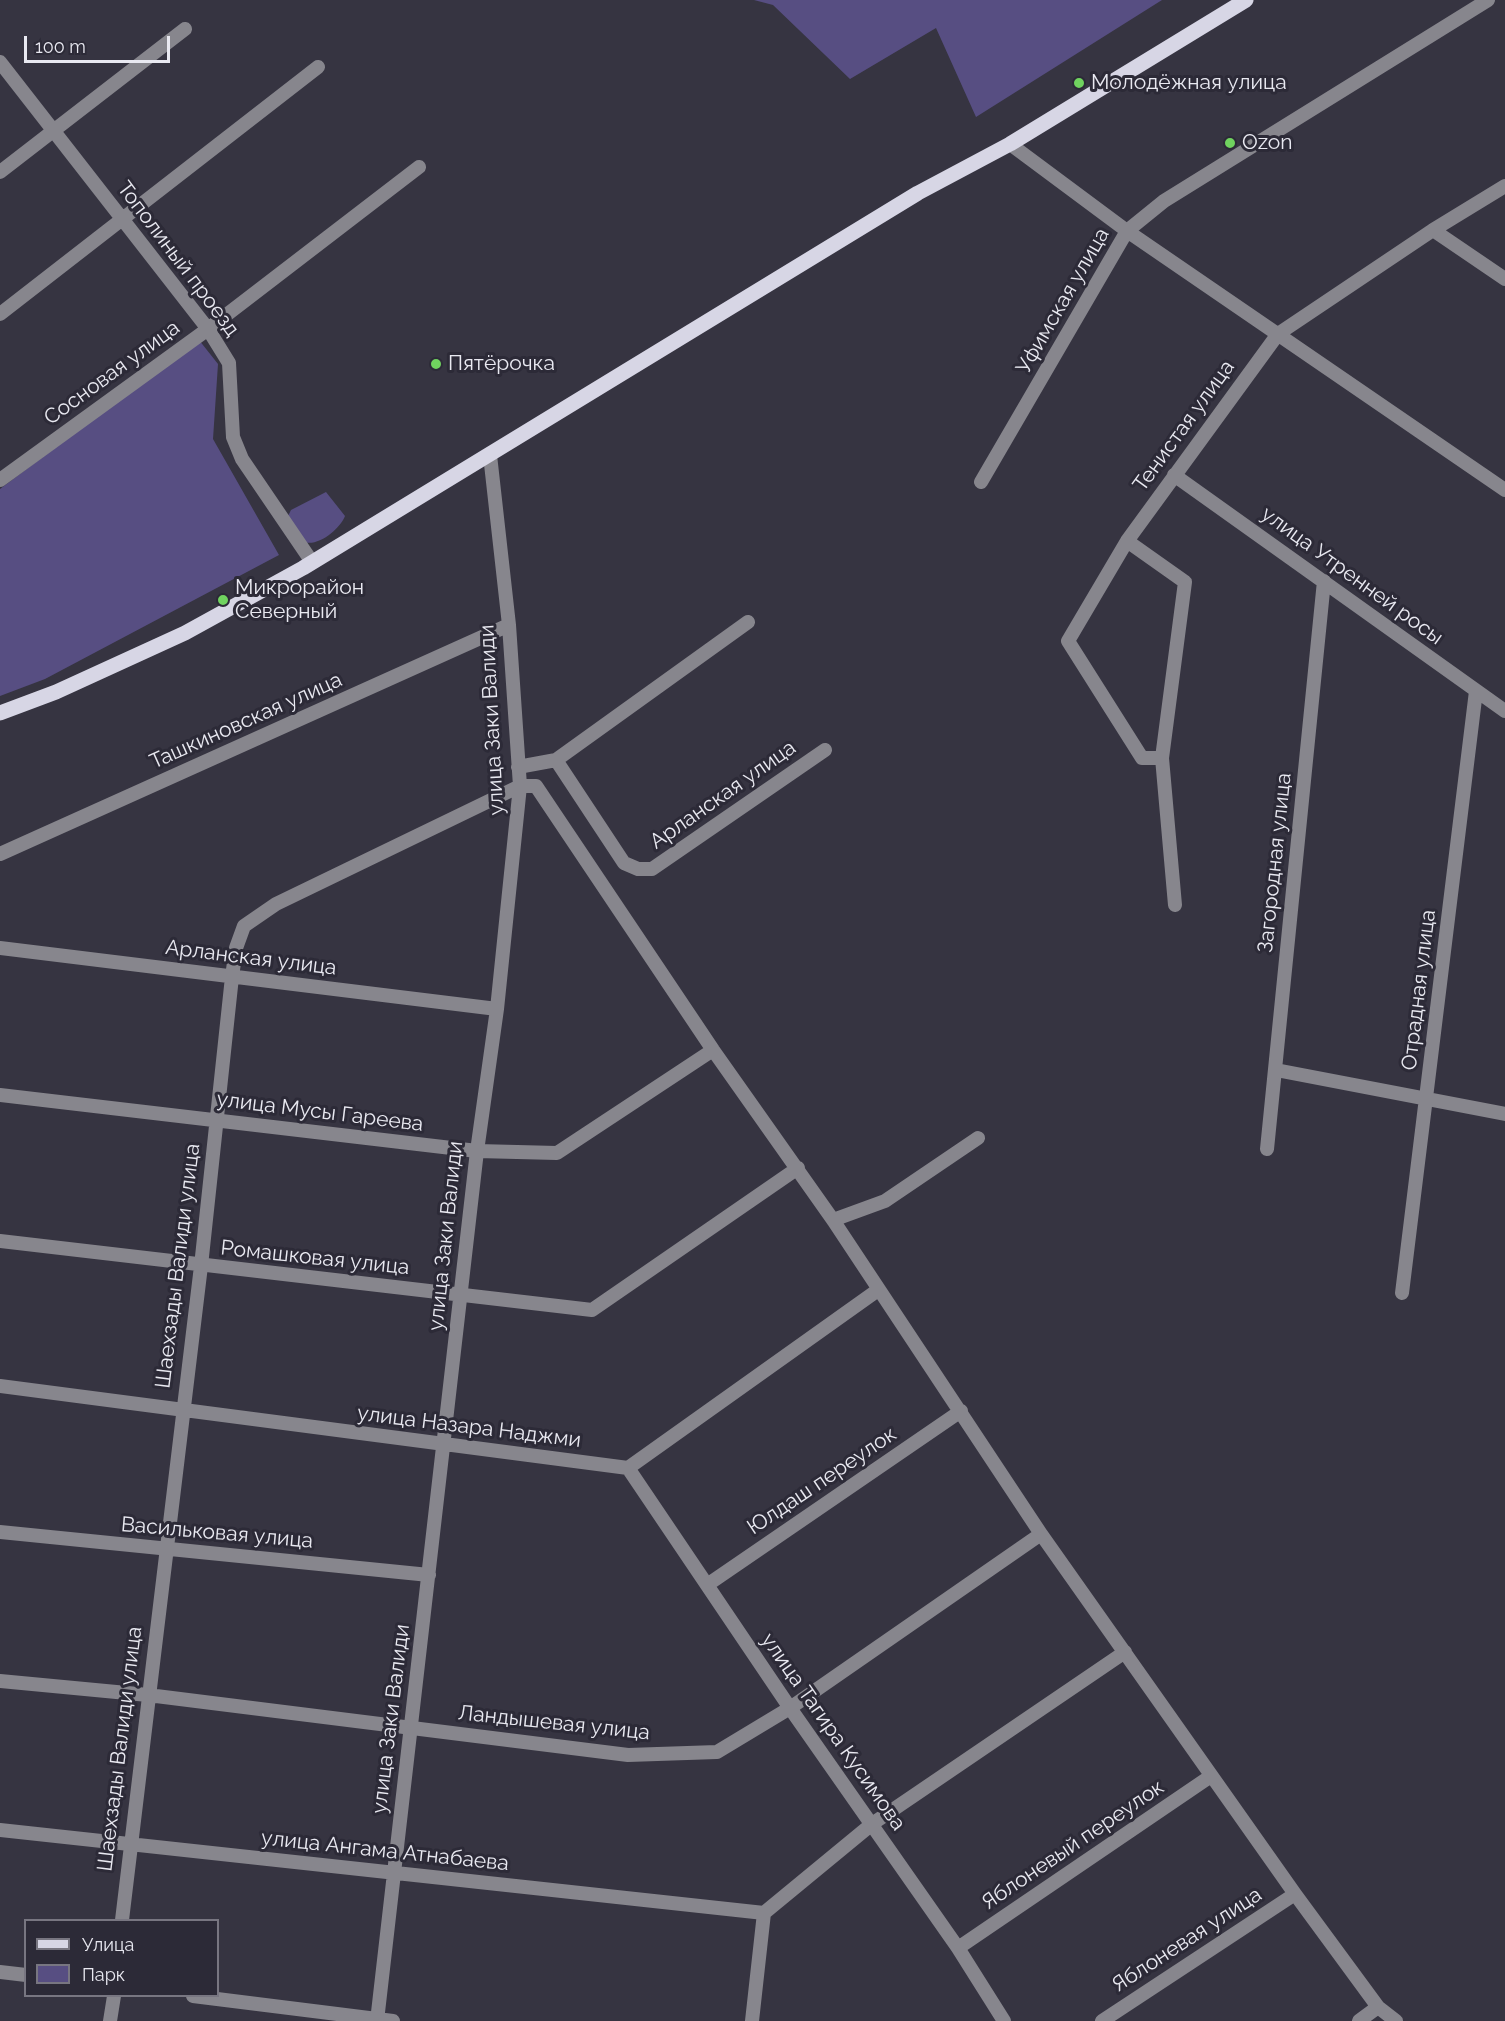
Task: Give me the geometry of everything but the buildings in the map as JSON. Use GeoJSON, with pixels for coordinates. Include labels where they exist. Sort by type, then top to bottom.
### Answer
{"type":"FeatureCollection","features":[{"type":"Feature","properties":{"kind":"main road"},"geometry":{"type":"LineString","coordinates":[[0,713],[56,692],[185,633],[312,562],[918,193],[1010,144],[1246,0]]}},
{"type":"Feature","properties":{"kind":"street","name":"Уфимская улица"},"geometry":{"type":"LineString","coordinates":[[981,482],[1127,231],[1164,201],[1488,0]]}},
{"type":"Feature","properties":{"kind":"street"},"geometry":{"type":"LineString","coordinates":[[0,172],[54,133],[185,29]]}},
{"type":"Feature","properties":{"kind":"street","name":"Тополиный проезд"},"geometry":{"type":"LineString","coordinates":[[0,62],[208,329],[230,363],[233,437],[242,459],[312,562]]}},
{"type":"Feature","properties":{"kind":"street"},"geometry":{"type":"LineString","coordinates":[[0,314],[318,67]]}},
{"type":"Feature","properties":{"kind":"street"},"geometry":{"type":"LineString","coordinates":[[1010,144],[1127,231],[1505,490]]}},
{"type":"Feature","properties":{"kind":"street","name":"Сосновая улица"},"geometry":{"type":"LineString","coordinates":[[0,480],[208,329],[419,167]]}},
{"type":"Feature","properties":{"kind":"street","name":"Тенистая улица"},"geometry":{"type":"LineString","coordinates":[[1162,758],[1142,758],[1068,641],[1127,541],[1278,334],[1433,230],[1505,186]]}},
{"type":"Feature","properties":{"kind":"street"},"geometry":{"type":"LineString","coordinates":[[1433,230],[1505,279]]}},
{"type":"Feature","properties":{"kind":"street","name":"улица Заки Валиди"},"geometry":{"type":"LineString","coordinates":[[377,2020],[442,1445],[462,1295],[477,1151],[497,1009],[520,786],[509,625],[490,455]]}},
{"type":"Feature","properties":{"kind":"street","name":"улица Утренней росы"},"geometry":{"type":"LineString","coordinates":[[1174,475],[1505,711]]}},
{"type":"Feature","properties":{"kind":"street"},"geometry":{"type":"LineString","coordinates":[[1127,541],[1185,582],[1162,758],[1175,905]]}},
{"type":"Feature","properties":{"kind":"street","name":"Загородная улица"},"geometry":{"type":"LineString","coordinates":[[1267,1149],[1324,581]]}},
{"type":"Feature","properties":{"kind":"street"},"geometry":{"type":"LineString","coordinates":[[519,767],[556,760],[748,622]]}},
{"type":"Feature","properties":{"kind":"street","name":"Ташкиновская улица"},"geometry":{"type":"LineString","coordinates":[[0,854],[509,625]]}},
{"type":"Feature","properties":{"kind":"street","name":"Отрадная улица"},"geometry":{"type":"LineString","coordinates":[[1402,1293],[1428,1100],[1476,691]]}},
{"type":"Feature","properties":{"kind":"street","name":"Арланская улица"},"geometry":{"type":"LineString","coordinates":[[556,760],[624,863],[638,869],[652,869],[825,750]]}},
{"type":"Feature","properties":{"kind":"street"},"geometry":{"type":"LineString","coordinates":[[520,786],[536,786],[713,1050],[798,1168],[1041,1534],[1295,1894],[1378,2007],[1396,2021]]}},
{"type":"Feature","properties":{"kind":"street","name":"Шаехзады Валиди улица"},"geometry":{"type":"LineString","coordinates":[[122,1919],[165,1547],[201,1266],[236,948],[244,926],[276,904],[520,786]]}},
{"type":"Feature","properties":{"kind":"street","name":"Арланская улица"},"geometry":{"type":"LineString","coordinates":[[0,948],[497,1009]]}},
{"type":"Feature","properties":{"kind":"street","name":"улица Мусы Гареева"},"geometry":{"type":"LineString","coordinates":[[0,1095],[477,1151],[557,1153],[713,1050]]}},
{"type":"Feature","properties":{"kind":"street"},"geometry":{"type":"LineString","coordinates":[[1276,1070],[1505,1114]]}},
{"type":"Feature","properties":{"kind":"street"},"geometry":{"type":"LineString","coordinates":[[833,1220],[885,1201],[978,1138]]}},
{"type":"Feature","properties":{"kind":"street","name":"Ромашковая улица"},"geometry":{"type":"LineString","coordinates":[[0,1241],[592,1310],[798,1168]]}},
{"type":"Feature","properties":{"kind":"street"},"geometry":{"type":"LineString","coordinates":[[628,1468],[878,1290]]}},
{"type":"Feature","properties":{"kind":"street","name":"улица Назара Наджми"},"geometry":{"type":"LineString","coordinates":[[0,1386],[628,1468]]}},
{"type":"Feature","properties":{"kind":"street","name":"Юлдаш переулок"},"geometry":{"type":"LineString","coordinates":[[707,1585],[961,1411]]}},
{"type":"Feature","properties":{"kind":"street","name":"улица Тагира Кусимова"},"geometry":{"type":"LineString","coordinates":[[628,1468],[790,1708],[958,1948],[1004,2021]]}},
{"type":"Feature","properties":{"kind":"street","name":"Васильковая улица"},"geometry":{"type":"LineString","coordinates":[[0,1532],[429,1575]]}},
{"type":"Feature","properties":{"kind":"street","name":"Ландышевая улица"},"geometry":{"type":"LineString","coordinates":[[0,1681],[148,1695],[628,1755],[717,1752],[790,1708],[1041,1534]]}},
{"type":"Feature","properties":{"kind":"street"},"geometry":{"type":"LineString","coordinates":[[752,2021],[764,1913],[872,1824],[1125,1652]]}},
{"type":"Feature","properties":{"kind":"street","name":"Яблоневый переулок"},"geometry":{"type":"LineString","coordinates":[[958,1948],[1211,1776]]}},
{"type":"Feature","properties":{"kind":"street","name":"улица Ангама Атнабаева"},"geometry":{"type":"LineString","coordinates":[[0,1830],[764,1913]]}},
{"type":"Feature","properties":{"kind":"street","name":"Яблоневая улица"},"geometry":{"type":"LineString","coordinates":[[1102,2021],[1295,1894]]}},
{"type":"Feature","properties":{"kind":"street"},"geometry":{"type":"LineString","coordinates":[[0,1972],[24,1975]]}},
{"type":"Feature","properties":{"kind":"street"},"geometry":{"type":"LineString","coordinates":[[110,2021],[114,1997]]}},
{"type":"Feature","properties":{"kind":"street"},"geometry":{"type":"LineString","coordinates":[[208,1997],[393,2021]]}},
{"type":"Feature","properties":{"kind":"street"},"geometry":{"type":"LineString","coordinates":[[1359,2021],[1378,2007]]}},
{"type":"Feature","properties":{"kind":"green space"},"geometry":{"type":"Polygon","coordinates":[[[754,0],[1162,0],[976,117],[936,28],[850,79],[773,5],[754,0]]]}},
{"type":"Feature","properties":{"kind":"green space"},"geometry":{"type":"Polygon","coordinates":[[[199,340],[218,364],[213,439],[279,555],[45,679],[0,696],[0,489],[199,340]]]}},
{"type":"Feature","properties":{"kind":"green space"},"geometry":{"type":"Polygon","coordinates":[[[326,492],[345,516],[328,536],[316,542],[304,542],[288,516],[291,510],[326,492]]]}},
{"type":"Feature","properties":{"kind":"place","name":"Молодёжная улица"},"geometry":{"type":"Point","coordinates":[1079,83]}},
{"type":"Feature","properties":{"kind":"place","name":"Ozon"},"geometry":{"type":"Point","coordinates":[1230,143]}},
{"type":"Feature","properties":{"kind":"place","name":"Пятёрочка"},"geometry":{"type":"Point","coordinates":[436,364]}},
{"type":"Feature","properties":{"kind":"place","name":"Микрорайон Северный"},"geometry":{"type":"Point","coordinates":[223,600]}}]}
